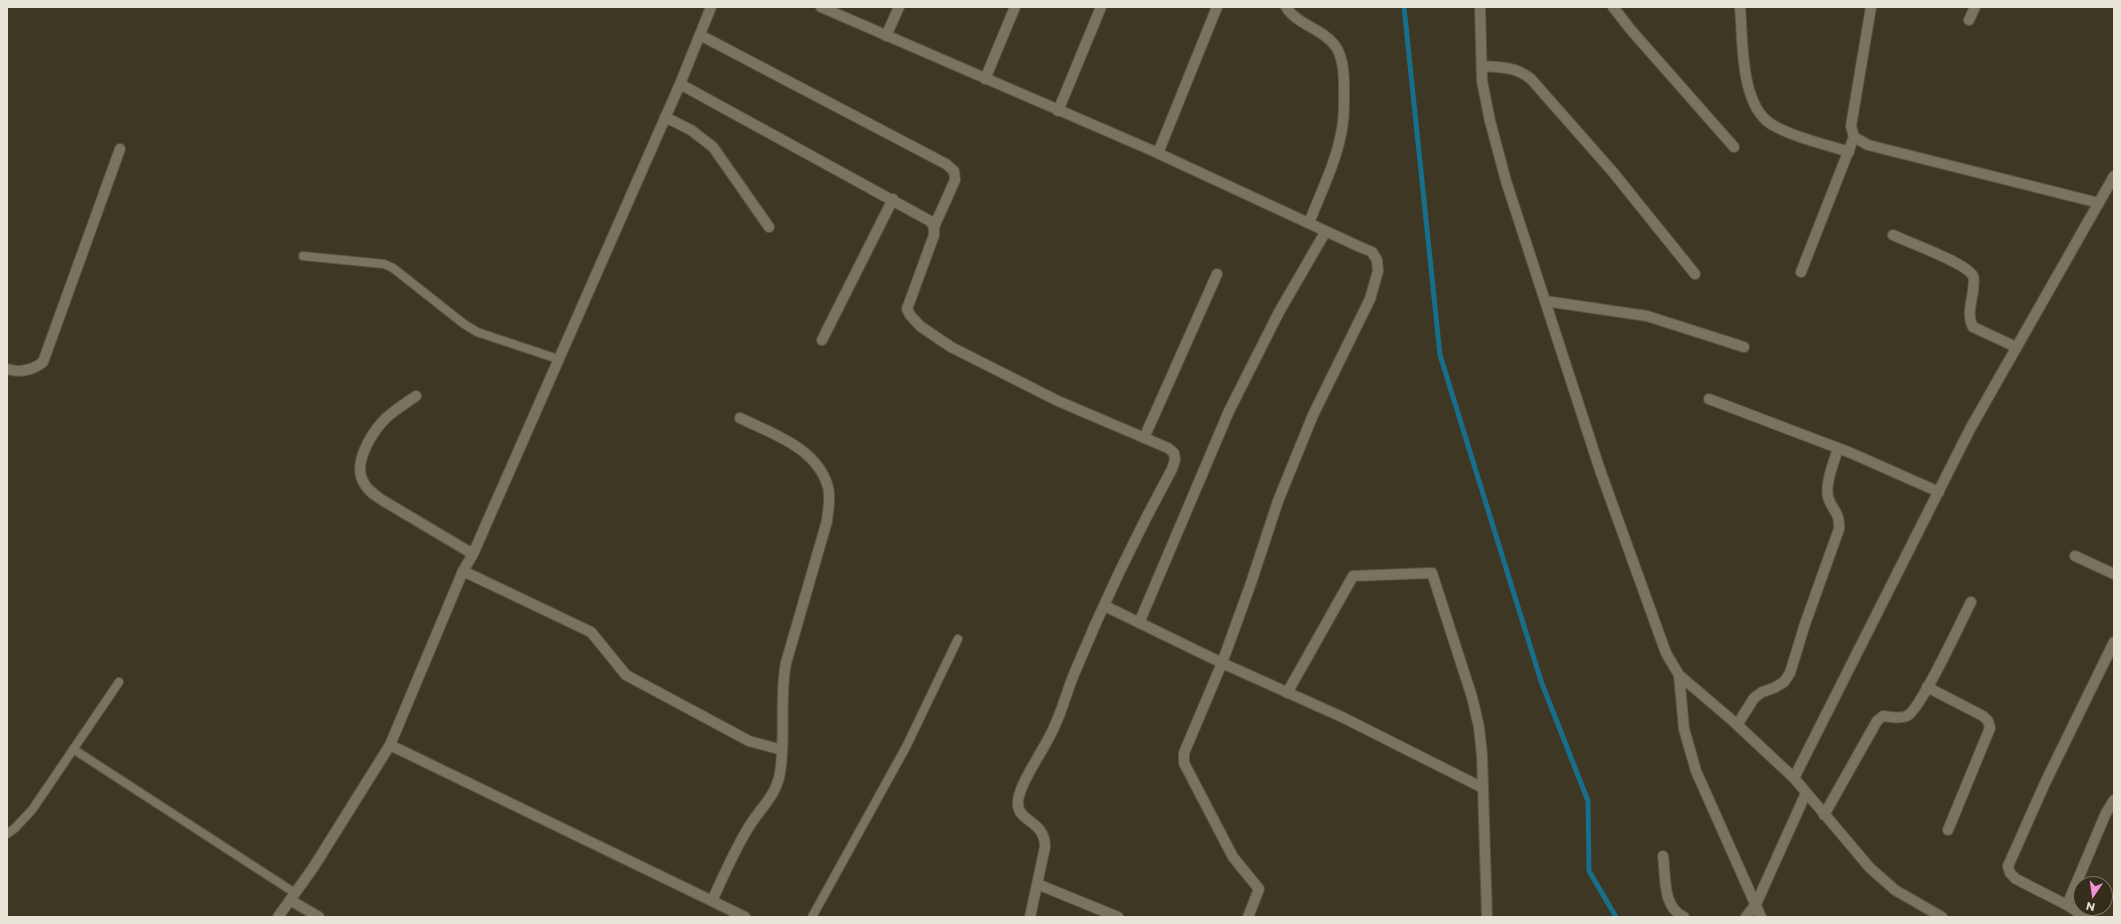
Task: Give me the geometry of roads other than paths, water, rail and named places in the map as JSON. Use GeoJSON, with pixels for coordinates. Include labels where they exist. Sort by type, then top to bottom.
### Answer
{"type":"FeatureCollection","features":[{"type":"Feature","properties":{"kind":"street"},"geometry":{"type":"LineString","coordinates":[[278,917],[293,897],[390,745],[463,571],[473,554],[666,117],[711,7]]}},
{"type":"Feature","properties":{"kind":"street"},"geometry":{"type":"LineString","coordinates":[[820,7],[1158,154],[1326,230],[1372,252],[1377,260],[1378,271],[1370,299],[1310,422],[1278,501],[1251,584],[1222,663],[1184,753],[1184,763],[1233,857],[1259,889],[1248,917]]}},
{"type":"Feature","properties":{"kind":"street"},"geometry":{"type":"LineString","coordinates":[[886,36],[899,7]]}},
{"type":"Feature","properties":{"kind":"street"},"geometry":{"type":"LineString","coordinates":[[985,79],[1016,7]]}},
{"type":"Feature","properties":{"kind":"street"},"geometry":{"type":"LineString","coordinates":[[1058,111],[1101,7]]}},
{"type":"Feature","properties":{"kind":"street"},"geometry":{"type":"LineString","coordinates":[[1158,154],[1217,7]]}},
{"type":"Feature","properties":{"kind":"street"},"geometry":{"type":"LineString","coordinates":[[1286,7],[1292,14],[1327,37],[1336,47],[1341,57],[1344,76],[1344,114],[1339,143],[1309,223]]}},
{"type":"Feature","properties":{"kind":"street"},"geometry":{"type":"LineString","coordinates":[[1480,7],[1482,81],[1506,181],[1600,470],[1654,625],[1666,653],[1679,675],[1738,725],[1794,778],[1870,868],[1890,885],[1942,917]]}},
{"type":"Feature","properties":{"kind":"street"},"geometry":{"type":"LineString","coordinates":[[1613,7],[1630,30],[1734,147]]}},
{"type":"Feature","properties":{"kind":"street"},"geometry":{"type":"LineString","coordinates":[[1740,7],[1747,79],[1757,110],[1764,118],[1777,127],[1849,152]]}},
{"type":"Feature","properties":{"kind":"street"},"geometry":{"type":"LineString","coordinates":[[1801,272],[1854,137],[1851,126],[1871,7]]}},
{"type":"Feature","properties":{"kind":"street"},"geometry":{"type":"LineString","coordinates":[[1969,20],[1975,7]]}},
{"type":"Feature","properties":{"kind":"street"},"geometry":{"type":"LineString","coordinates":[[700,35],[946,164],[954,171],[955,180],[934,227],[934,235],[907,309],[910,315],[920,326],[931,335],[951,347],[1058,401],[1168,448],[1174,453],[1175,460],[1172,469],[1144,520],[1074,674],[1053,730],[1028,775],[1018,800],[1018,808],[1021,813],[1043,831],[1045,838],[1045,847],[1030,917]]}},
{"type":"Feature","properties":{"kind":"street"},"geometry":{"type":"LineString","coordinates":[[1482,66],[1512,68],[1522,72],[1531,79],[1612,172],[1694,274]]}},
{"type":"Feature","properties":{"kind":"street"},"geometry":{"type":"LineString","coordinates":[[680,84],[893,199],[923,216],[934,227]]}},
{"type":"Feature","properties":{"kind":"street"},"geometry":{"type":"LineString","coordinates":[[666,117],[691,130],[713,147],[769,227]]}},
{"type":"Feature","properties":{"kind":"street"},"geometry":{"type":"LineString","coordinates":[[1854,137],[1868,146],[2098,203]]}},
{"type":"Feature","properties":{"kind":"street"},"geometry":{"type":"LineString","coordinates":[[7,369],[22,371],[36,368],[43,362],[120,149]]}},
{"type":"Feature","properties":{"kind":"street"},"geometry":{"type":"LineString","coordinates":[[1794,778],[1970,430],[2114,176]]}},
{"type":"Feature","properties":{"kind":"street"},"geometry":{"type":"LineString","coordinates":[[822,340],[893,199]]}},
{"type":"Feature","properties":{"kind":"street"},"geometry":{"type":"LineString","coordinates":[[1138,623],[1229,411],[1279,312],[1326,230]]}},
{"type":"Feature","properties":{"kind":"street"},"geometry":{"type":"LineString","coordinates":[[1893,236],[1954,262],[1967,270],[1973,276],[1974,284],[1970,321],[1974,327],[2016,347]]}},
{"type":"Feature","properties":{"kind":"street"},"geometry":{"type":"LineString","coordinates":[[1144,438],[1217,274]]}},
{"type":"Feature","properties":{"kind":"street"},"geometry":{"type":"LineString","coordinates":[[1545,301],[1634,313],[1744,347]]}},
{"type":"Feature","properties":{"kind":"street"},"geometry":{"type":"LineString","coordinates":[[416,396],[386,418],[377,428],[369,441],[361,463],[363,482],[371,492],[382,500],[473,554]]}},
{"type":"Feature","properties":{"kind":"street"},"geometry":{"type":"LineString","coordinates":[[1709,399],[1838,448],[1939,492]]}},
{"type":"Feature","properties":{"kind":"street"},"geometry":{"type":"LineString","coordinates":[[712,901],[747,829],[768,802],[776,788],[780,773],[782,750],[782,682],[786,663],[827,521],[829,503],[828,488],[816,465],[798,447],[740,418]]}},
{"type":"Feature","properties":{"kind":"street"},"geometry":{"type":"LineString","coordinates":[[1738,725],[1754,698],[1762,692],[1774,688],[1784,682],[1790,673],[1805,624],[1839,529],[1839,519],[1837,512],[1831,504],[1828,486],[1838,448]]}},
{"type":"Feature","properties":{"kind":"street"},"geometry":{"type":"LineString","coordinates":[[2075,556],[2114,574]]}},
{"type":"Feature","properties":{"kind":"street"},"geometry":{"type":"LineString","coordinates":[[463,571],[591,632],[626,675],[749,741],[782,750]]}},
{"type":"Feature","properties":{"kind":"street"},"geometry":{"type":"LineString","coordinates":[[1287,693],[1354,576],[1432,573],[1472,697],[1479,727],[1483,788],[1487,917]]}},
{"type":"Feature","properties":{"kind":"street"},"geometry":{"type":"LineString","coordinates":[[1824,815],[1877,722],[1883,716],[1901,718],[1908,715],[1921,700],[1971,602]]}},
{"type":"Feature","properties":{"kind":"street"},"geometry":{"type":"LineString","coordinates":[[1105,606],[1222,663],[1342,717],[1483,788]]}},
{"type":"Feature","properties":{"kind":"street"},"geometry":{"type":"LineString","coordinates":[[2086,917],[2067,905],[2016,879],[2010,873],[2008,866],[2045,783],[2114,642]]}},
{"type":"Feature","properties":{"kind":"street"},"geometry":{"type":"LineString","coordinates":[[1679,675],[1684,729],[1696,770],[1761,917]]}},
{"type":"Feature","properties":{"kind":"street"},"geometry":{"type":"LineString","coordinates":[[1927,687],[1983,716],[1988,721],[1990,728],[1948,830]]}},
{"type":"Feature","properties":{"kind":"street"},"geometry":{"type":"LineString","coordinates":[[390,745],[745,917]]}},
{"type":"Feature","properties":{"kind":"street"},"geometry":{"type":"LineString","coordinates":[[1746,917],[1756,904],[1806,793]]}},
{"type":"Feature","properties":{"kind":"street"},"geometry":{"type":"LineString","coordinates":[[2067,905],[2106,813],[2114,800]]}},
{"type":"Feature","properties":{"kind":"street"},"geometry":{"type":"LineString","coordinates":[[1663,856],[1668,900],[1672,908],[1684,917]]}},
{"type":"Feature","properties":{"kind":"street"},"geometry":{"type":"LineString","coordinates":[[1037,884],[1118,917]]}},
{"type":"Feature","properties":{"kind":"street"},"geometry":{"type":"LineString","coordinates":[[293,897],[319,917]]}},
{"type":"Feature","properties":{"kind":"lane"},"geometry":{"type":"LineString","coordinates":[[303,256],[384,264],[393,268],[446,310],[478,332],[558,359]]}},
{"type":"Feature","properties":{"kind":"lane"},"geometry":{"type":"LineString","coordinates":[[812,917],[906,747],[958,639]]}},
{"type":"Feature","properties":{"kind":"lane"},"geometry":{"type":"LineString","coordinates":[[7,834],[15,828],[32,810],[118,682]]}},
{"type":"Feature","properties":{"kind":"lane"},"geometry":{"type":"LineString","coordinates":[[74,749],[293,897]]}},
{"type":"Feature","properties":{"kind":"waterway"},"geometry":{"type":"LineString","coordinates":[[1404,7],[1440,355],[1541,681],[1588,801],[1589,871],[1616,917]]}}]}
